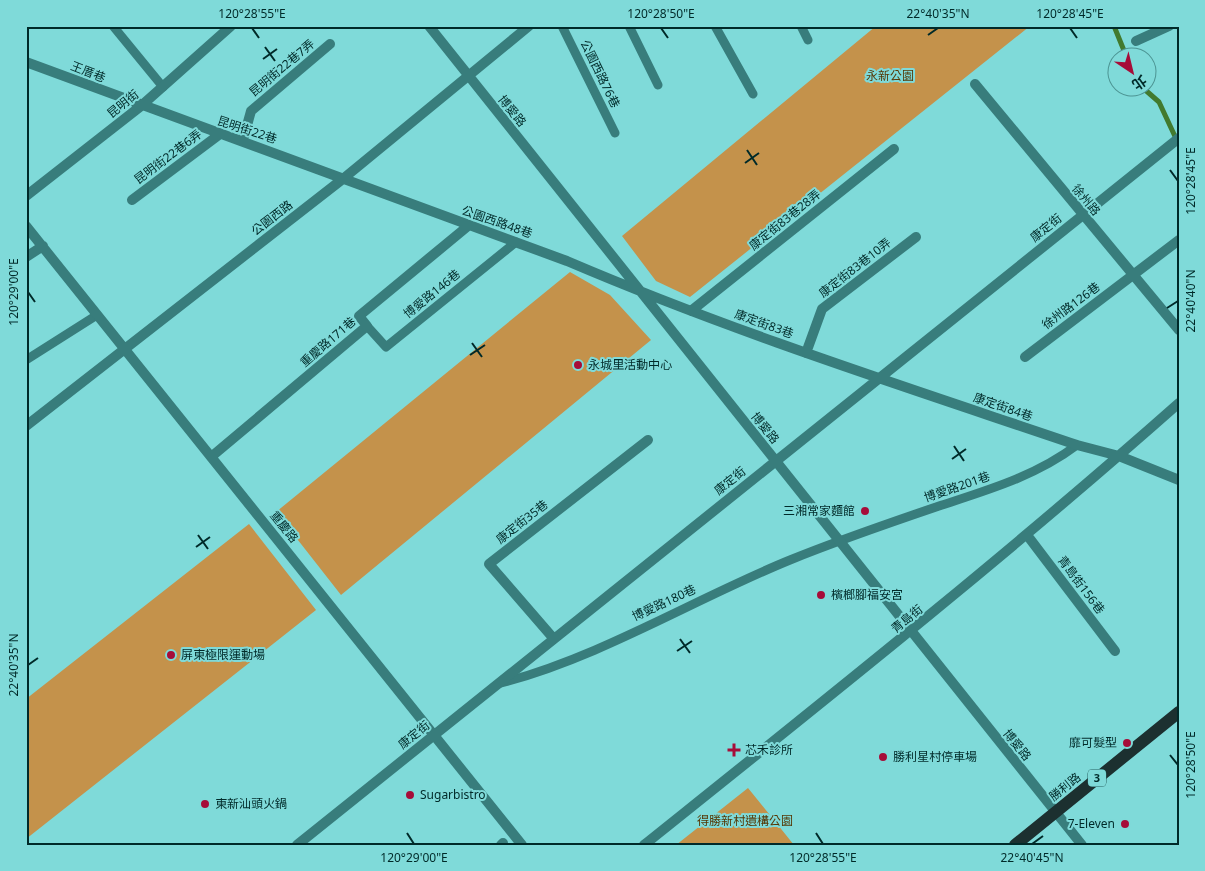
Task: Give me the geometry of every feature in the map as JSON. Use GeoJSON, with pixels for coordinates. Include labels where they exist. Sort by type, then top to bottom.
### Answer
{"type":"FeatureCollection","features":[{"type":"Feature","properties":{"kind":"main road","name":"勝利路"},"geometry":{"type":"LineString","coordinates":[[1014,845],[1179,712]]}},
{"type":"Feature","properties":{"kind":"street","name":"昆明街"},"geometry":{"type":"LineString","coordinates":[[26,196],[141,106],[231,26]]}},
{"type":"Feature","properties":{"kind":"street","name":"博愛路"},"geometry":{"type":"LineString","coordinates":[[429,26],[1082,845]]}},
{"type":"Feature","properties":{"kind":"street","name":"公園西路"},"geometry":{"type":"LineString","coordinates":[[26,426],[344,178],[529,26]]}},
{"type":"Feature","properties":{"kind":"street"},"geometry":{"type":"LineString","coordinates":[[1136,41],[1169,26]]}},
{"type":"Feature","properties":{"kind":"street","name":"昆明街22巷7弄"},"geometry":{"type":"LineString","coordinates":[[243,140],[250,111],[330,44]]}},
{"type":"Feature","properties":{"kind":"street","name":"王厝巷"},"geometry":{"type":"LineString","coordinates":[[26,62],[141,106]]}},
{"type":"Feature","properties":{"kind":"street","name":"徐州路"},"geometry":{"type":"LineString","coordinates":[[975,84],[1179,330]]}},
{"type":"Feature","properties":{"kind":"street","name":"昆明街22巷"},"geometry":{"type":"LineString","coordinates":[[141,106],[220,134],[243,140],[344,178]]}},
{"type":"Feature","properties":{"kind":"street","name":"昆明街22巷6弄"},"geometry":{"type":"LineString","coordinates":[[132,200],[220,134]]}},
{"type":"Feature","properties":{"kind":"street","name":"康定街"},"geometry":{"type":"LineString","coordinates":[[297,845],[1174,141]]}},
{"type":"Feature","properties":{"kind":"street","name":"康定街83巷28弄"},"geometry":{"type":"LineString","coordinates":[[691,311],[894,149]]}},
{"type":"Feature","properties":{"kind":"street","name":"公園西路48巷"},"geometry":{"type":"LineString","coordinates":[[344,178],[468,226],[516,242],[640,292]]}},
{"type":"Feature","properties":{"kind":"street","name":"重慶路"},"geometry":{"type":"LineString","coordinates":[[26,226],[522,845]]}},
{"type":"Feature","properties":{"kind":"street","name":"重慶路171巷"},"geometry":{"type":"LineString","coordinates":[[211,457],[367,326],[359,316],[468,226]]}},
{"type":"Feature","properties":{"kind":"street","name":"康定街83巷10弄"},"geometry":{"type":"LineString","coordinates":[[806,353],[822,309],[916,236]]}},
{"type":"Feature","properties":{"kind":"street","name":"徐州路126巷"},"geometry":{"type":"LineString","coordinates":[[1025,357],[1179,240]]}},
{"type":"Feature","properties":{"kind":"street"},"geometry":{"type":"LineString","coordinates":[[26,257],[43,246]]}},
{"type":"Feature","properties":{"kind":"street","name":"康定街83巷"},"geometry":{"type":"LineString","coordinates":[[640,292],[879,378]]}},
{"type":"Feature","properties":{"kind":"street","name":"康定街84巷"},"geometry":{"type":"LineString","coordinates":[[879,378],[1077,445],[1119,456]]}},
{"type":"Feature","properties":{"kind":"street","name":"青島街"},"geometry":{"type":"LineString","coordinates":[[644,845],[911,632],[1027,535],[1179,403]]}},
{"type":"Feature","properties":{"kind":"street","name":"康定街35巷"},"geometry":{"type":"LineString","coordinates":[[554,639],[489,564],[648,440]]}},
{"type":"Feature","properties":{"kind":"street"},"geometry":{"type":"LineString","coordinates":[[1119,456],[1179,480]]}},
{"type":"Feature","properties":{"kind":"street","name":"青島街156巷"},"geometry":{"type":"LineString","coordinates":[[1027,535],[1115,651]]}},
{"type":"Feature","properties":{"kind":"lane"},"geometry":{"type":"LineString","coordinates":[[112,26],[163,87]]}},
{"type":"Feature","properties":{"kind":"lane","name":"公園西路76巷"},"geometry":{"type":"LineString","coordinates":[[562,26],[615,132]]}},
{"type":"Feature","properties":{"kind":"lane"},"geometry":{"type":"LineString","coordinates":[[629,26],[658,85]]}},
{"type":"Feature","properties":{"kind":"lane"},"geometry":{"type":"LineString","coordinates":[[716,26],[753,94]]}},
{"type":"Feature","properties":{"kind":"lane"},"geometry":{"type":"LineString","coordinates":[[800,26],[808,40]]}},
{"type":"Feature","properties":{"kind":"lane","name":"博愛路146巷"},"geometry":{"type":"LineString","coordinates":[[367,326],[386,347],[516,242]]}},
{"type":"Feature","properties":{"kind":"lane"},"geometry":{"type":"LineString","coordinates":[[26,360],[97,315]]}},
{"type":"Feature","properties":{"kind":"lane","name":"博愛路201巷"},"geometry":{"type":"LineString","coordinates":[[838,540],[1027,476],[1077,445]]}},
{"type":"Feature","properties":{"kind":"lane","name":"博愛路180巷"},"geometry":{"type":"LineString","coordinates":[[498,683],[537,673],[662,618],[745,578],[838,540]]}},
{"type":"Feature","properties":{"kind":"green space","name":"永新公園"},"geometry":{"type":"Polygon","coordinates":[[[876,26],[1030,26],[690,297],[656,281],[622,236],[876,26]]]}},
{"type":"Feature","properties":{"kind":"green space"},"geometry":{"type":"Polygon","coordinates":[[[570,272],[610,295],[651,340],[341,595],[276,512],[570,272]]]}},
{"type":"Feature","properties":{"kind":"green space","name":"屏東極限運動場"},"geometry":{"type":"Polygon","coordinates":[[[249,524],[316,610],[26,839],[26,699],[249,524]]]}},
{"type":"Feature","properties":{"kind":"green space","name":"得勝新村遺構公園"},"geometry":{"type":"Polygon","coordinates":[[[748,788],[794,845],[676,845],[748,788]]]}},
{"type":"Feature","properties":{"kind":"waterway"},"geometry":{"type":"LineString","coordinates":[[1114,26],[1123,48]]}},
{"type":"Feature","properties":{"kind":"waterway"},"geometry":{"type":"LineString","coordinates":[[1154,98],[1159,102],[1179,145]]}},
{"type":"Feature","properties":{"kind":"place","name":"永城里活動中心"},"geometry":{"type":"Point","coordinates":[578,365]}},
{"type":"Feature","properties":{"kind":"place","name":"三湘常家麵館"},"geometry":{"type":"Point","coordinates":[865,511]}},
{"type":"Feature","properties":{"kind":"place","name":"檳榔腳福安宮"},"geometry":{"type":"Point","coordinates":[821,595]}},
{"type":"Feature","properties":{"kind":"place","name":"屏東極限運動場"},"geometry":{"type":"Point","coordinates":[171,655]}},
{"type":"Feature","properties":{"kind":"place","name":"靡可髮型"},"geometry":{"type":"Point","coordinates":[1127,743]}},
{"type":"Feature","properties":{"kind":"place","name":"芯禾診所"},"geometry":{"type":"Point","coordinates":[734,750]}},
{"type":"Feature","properties":{"kind":"place","name":"勝利星村停車場"},"geometry":{"type":"Point","coordinates":[883,757]}},
{"type":"Feature","properties":{"kind":"place","name":"Sugarbistro"},"geometry":{"type":"Point","coordinates":[410,795]}},
{"type":"Feature","properties":{"kind":"place","name":"東新汕頭火鍋"},"geometry":{"type":"Point","coordinates":[205,804]}},
{"type":"Feature","properties":{"kind":"place","name":"7-Eleven"},"geometry":{"type":"Point","coordinates":[1125,824]}}]}
